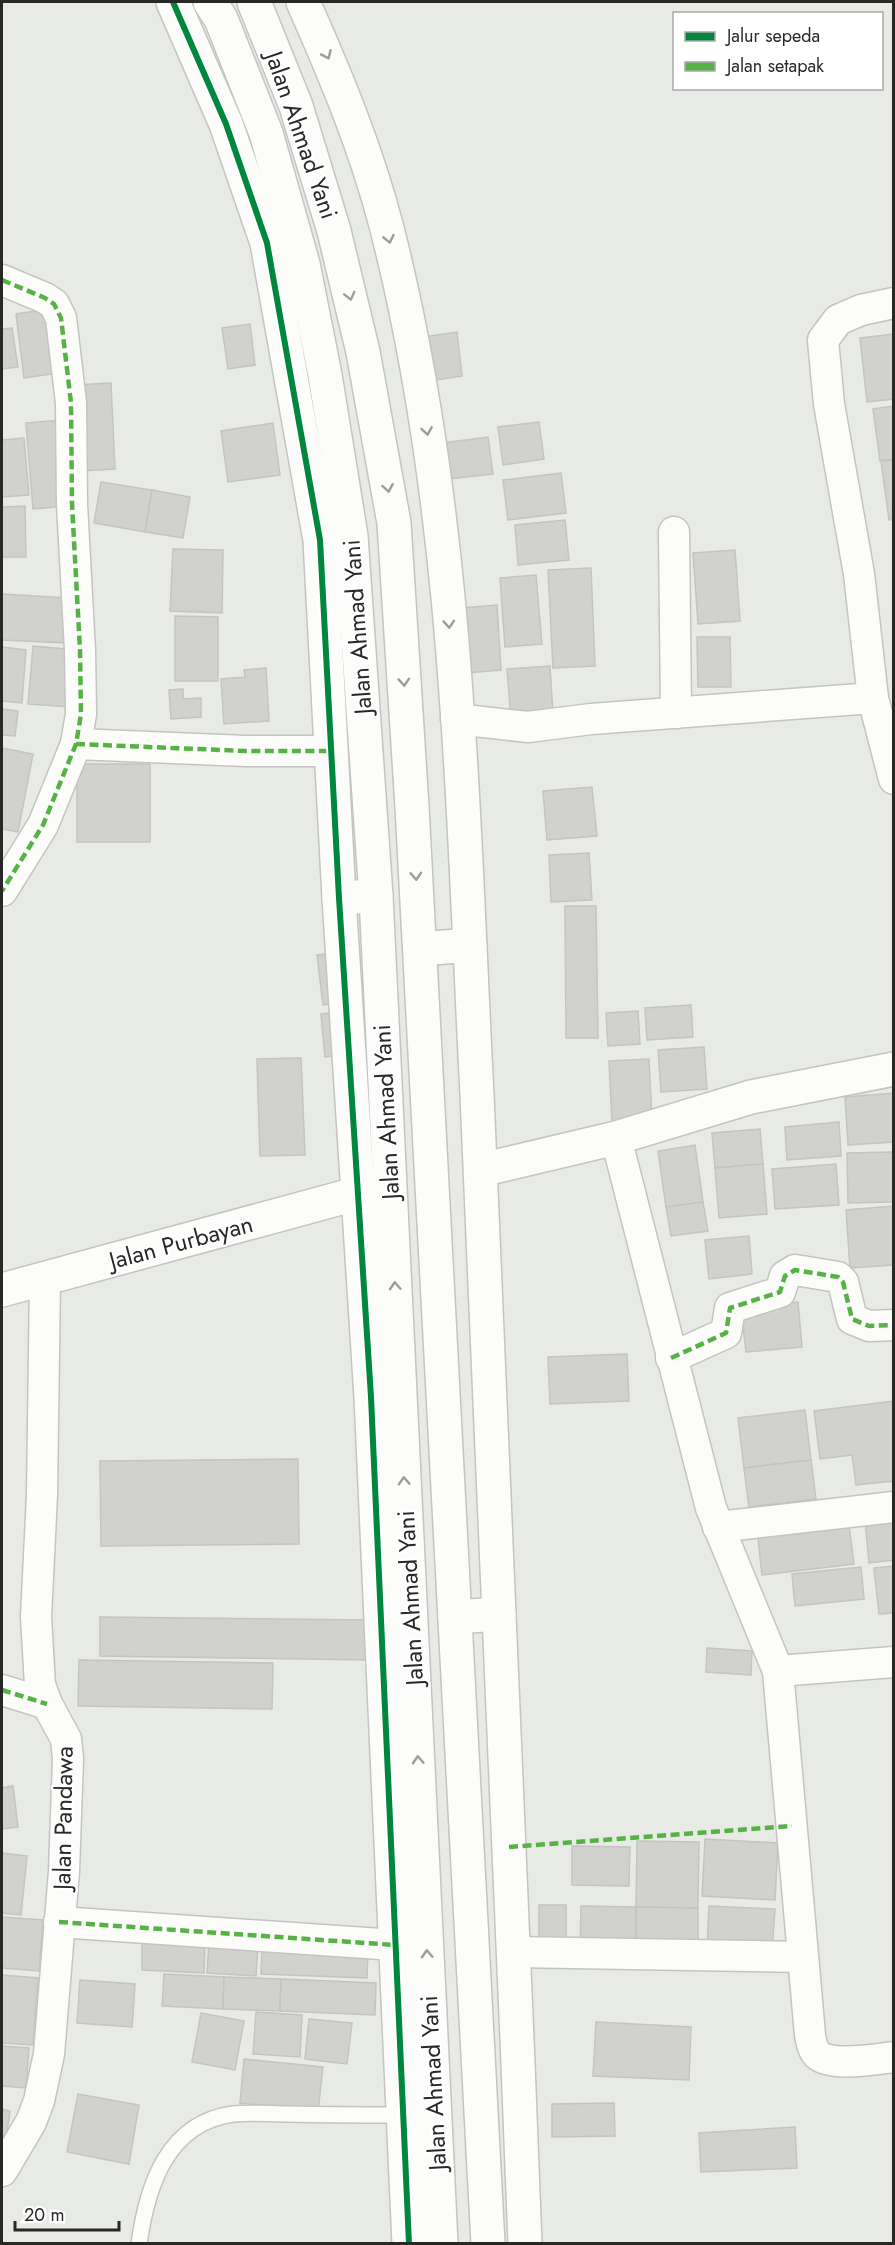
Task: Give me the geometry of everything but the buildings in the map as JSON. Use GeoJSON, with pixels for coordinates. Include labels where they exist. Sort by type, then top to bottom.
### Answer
{"type":"FeatureCollection","features":[{"type":"Feature","properties":{"kind":"main road"},"geometry":{"type":"LineString","coordinates":[[173,2],[226,124],[267,243],[320,540],[339,898],[359,1193],[386,1396],[396,1945],[410,2244]]}},
{"type":"Feature","properties":{"kind":"main road","name":"Jalan Ahmad Yani"},"geometry":{"type":"LineString","coordinates":[[210,2],[221,19],[266,133],[303,264],[325,375],[351,537],[376,896],[386,1396],[441,2244]]}},
{"type":"Feature","properties":{"kind":"main road","name":"Jalan Ahmad Yani"},"geometry":{"type":"LineString","coordinates":[[254,2],[296,106],[334,231],[363,352],[394,523],[420,949],[488,2244]]}},
{"type":"Feature","properties":{"kind":"main road"},"geometry":{"type":"LineString","coordinates":[[303,2],[341,87],[382,210],[412,342],[442,520],[470,945],[481,1170],[525,2244]]}},
{"type":"Feature","properties":{"kind":"main road"},"geometry":{"type":"LineString","coordinates":[[339,898],[376,896]]}},
{"type":"Feature","properties":{"kind":"main road"},"geometry":{"type":"LineString","coordinates":[[420,949],[470,945]]}},
{"type":"Feature","properties":{"kind":"main road"},"geometry":{"type":"LineString","coordinates":[[481,1170],[616,1138],[751,1097],[894,1069]]}},
{"type":"Feature","properties":{"kind":"main road","name":"Jalan Purbayan"},"geometry":{"type":"LineString","coordinates":[[2,1290],[359,1193]]}},
{"type":"Feature","properties":{"kind":"main road"},"geometry":{"type":"LineString","coordinates":[[455,1617],[499,1614]]}},
{"type":"Feature","properties":{"kind":"street"},"geometry":{"type":"LineString","coordinates":[[2,280],[45,298],[54,304],[61,318],[71,403],[72,504],[81,650],[81,714],[76,744],[43,825],[2,891]]}},
{"type":"Feature","properties":{"kind":"street"},"geometry":{"type":"LineString","coordinates":[[894,303],[861,310],[838,320],[823,340],[829,404],[855,551],[882,662],[873,698],[894,779]]}},
{"type":"Feature","properties":{"kind":"street"},"geometry":{"type":"LineString","coordinates":[[674,532],[676,713]]}},
{"type":"Feature","properties":{"kind":"street"},"geometry":{"type":"LineString","coordinates":[[456,719],[528,727],[873,698]]}},
{"type":"Feature","properties":{"kind":"street"},"geometry":{"type":"LineString","coordinates":[[76,744],[246,751],[332,751]]}},
{"type":"Feature","properties":{"kind":"street"},"geometry":{"type":"LineString","coordinates":[[616,1138],[671,1358],[718,1527],[778,1671],[810,2035],[817,2054],[822,2058],[847,2061],[894,2057]]}},
{"type":"Feature","properties":{"kind":"street"},"geometry":{"type":"LineString","coordinates":[[671,1358],[726,1333],[730,1308],[780,1292],[785,1276],[795,1270],[838,1277],[843,1282],[852,1319],[869,1326],[894,1325]]}},
{"type":"Feature","properties":{"kind":"street","name":"Jalan Pandawa"},"geometry":{"type":"LineString","coordinates":[[2,2171],[32,2122],[49,2054],[68,1759],[66,1739],[47,1704],[40,1685],[36,1617],[42,1495],[45,1280]]}},
{"type":"Feature","properties":{"kind":"street"},"geometry":{"type":"LineString","coordinates":[[718,1527],[894,1507]]}},
{"type":"Feature","properties":{"kind":"street"},"geometry":{"type":"LineString","coordinates":[[778,1671],[894,1662]]}},
{"type":"Feature","properties":{"kind":"street"},"geometry":{"type":"LineString","coordinates":[[2,1690],[47,1704]]}},
{"type":"Feature","properties":{"kind":"street"},"geometry":{"type":"LineString","coordinates":[[59,1922],[396,1945]]}},
{"type":"Feature","properties":{"kind":"street"},"geometry":{"type":"LineString","coordinates":[[513,1952],[803,1958]]}},
{"type":"Feature","properties":{"kind":"lane"},"geometry":{"type":"LineString","coordinates":[[139,2244],[144,2207],[159,2167],[182,2136],[205,2123],[233,2114],[403,2115]]}},
{"type":"Feature","properties":{"kind":"marked path"},"geometry":{"type":"LineString","coordinates":[[2,280],[45,298],[54,304],[61,318],[71,403],[72,504],[81,714],[76,744],[43,825],[2,891]]}},
{"type":"Feature","properties":{"kind":"marked path"},"geometry":{"type":"LineString","coordinates":[[76,744],[246,751],[332,751]]}},
{"type":"Feature","properties":{"kind":"marked path"},"geometry":{"type":"LineString","coordinates":[[671,1358],[726,1333],[730,1308],[780,1292],[785,1276],[795,1270],[838,1277],[843,1282],[852,1319],[869,1326],[894,1325]]}},
{"type":"Feature","properties":{"kind":"marked path"},"geometry":{"type":"LineString","coordinates":[[2,1690],[47,1704]]}},
{"type":"Feature","properties":{"kind":"marked path"},"geometry":{"type":"LineString","coordinates":[[509,1847],[792,1826]]}},
{"type":"Feature","properties":{"kind":"marked path"},"geometry":{"type":"LineString","coordinates":[[59,1922],[395,1945]]}},
{"type":"Feature","properties":{"kind":"cycle path"},"geometry":{"type":"LineString","coordinates":[[173,2],[226,124],[267,243],[320,540],[339,898],[371,1397],[409,2244]]}}]}
